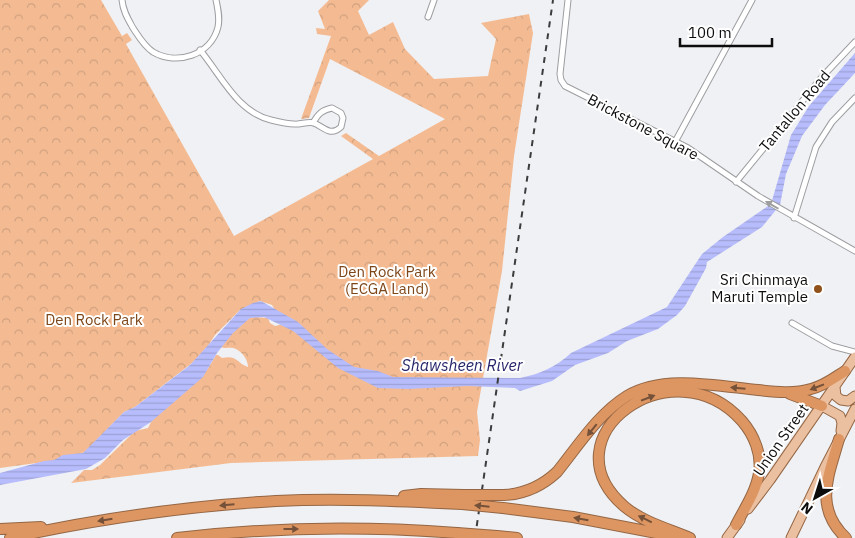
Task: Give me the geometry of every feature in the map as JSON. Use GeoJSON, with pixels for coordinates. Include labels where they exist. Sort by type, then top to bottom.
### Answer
{"type":"FeatureCollection","features":[{"type":"Feature","properties":{"kind":"highway"},"geometry":{"type":"LineString","coordinates":[[463,499],[527,491],[548,480],[557,472],[609,410],[628,395],[642,388],[657,384],[680,383],[786,393],[821,386],[845,371]]}},
{"type":"Feature","properties":{"kind":"highway"},"geometry":{"type":"LineString","coordinates":[[690,538],[647,520],[625,506],[610,488],[602,469],[600,449],[610,425],[616,417],[629,407],[654,395],[684,392],[706,396],[735,414],[748,430],[758,453],[759,474],[754,489],[736,525]]}},
{"type":"Feature","properties":{"kind":"highway"},"geometry":{"type":"LineString","coordinates":[[786,393],[822,406]]}},
{"type":"Feature","properties":{"kind":"highway"},"geometry":{"type":"LineString","coordinates":[[839,439],[827,482],[826,497],[832,521],[846,538]]}},
{"type":"Feature","properties":{"kind":"highway"},"geometry":{"type":"LineString","coordinates":[[10,538],[54,528],[153,512],[275,501],[386,500],[421,494],[591,520],[680,538]]}},
{"type":"Feature","properties":{"kind":"highway"},"geometry":{"type":"LineString","coordinates":[[0,529],[54,528]]}},
{"type":"Feature","properties":{"kind":"highway"},"geometry":{"type":"LineString","coordinates":[[177,538],[224,532],[283,529],[399,528],[518,538]]}},
{"type":"Feature","properties":{"kind":"main road","name":"Union Street"},"geometry":{"type":"LineString","coordinates":[[727,538],[770,480],[855,357]]}},
{"type":"Feature","properties":{"kind":"main road"},"geometry":{"type":"LineString","coordinates":[[835,387],[836,396],[841,400],[848,400],[855,396]]}},
{"type":"Feature","properties":{"kind":"main road"},"geometry":{"type":"LineString","coordinates":[[822,406],[837,413],[841,418],[842,426],[839,439]]}},
{"type":"Feature","properties":{"kind":"main road"},"geometry":{"type":"LineString","coordinates":[[791,538],[855,409]]}},
{"type":"Feature","properties":{"kind":"street"},"geometry":{"type":"LineString","coordinates":[[122,0],[126,17],[139,38],[152,51],[169,58],[180,59],[193,55],[206,47],[218,27],[219,15],[216,0]]}},
{"type":"Feature","properties":{"kind":"street"},"geometry":{"type":"LineString","coordinates":[[428,17],[434,0]]}},
{"type":"Feature","properties":{"kind":"street","name":"Brickstone Square"},"geometry":{"type":"LineString","coordinates":[[568,0],[560,74],[564,84],[571,90],[688,148],[736,182],[787,214],[855,251]]}},
{"type":"Feature","properties":{"kind":"street"},"geometry":{"type":"LineString","coordinates":[[675,142],[752,0]]}},
{"type":"Feature","properties":{"kind":"street","name":"Tantallon Road"},"geometry":{"type":"LineString","coordinates":[[736,182],[822,77],[855,42]]}},
{"type":"Feature","properties":{"kind":"street"},"geometry":{"type":"LineString","coordinates":[[200,50],[235,96],[249,110],[268,120],[296,124],[313,122],[327,131],[334,132],[341,127],[343,118],[337,109],[332,108],[317,115],[313,122]]}},
{"type":"Feature","properties":{"kind":"street"},"geometry":{"type":"LineString","coordinates":[[794,218],[816,147],[832,122],[855,98]]}},
{"type":"Feature","properties":{"kind":"street"},"geometry":{"type":"LineString","coordinates":[[792,323],[832,346],[855,352]]}},
{"type":"Feature","properties":{"kind":"green space","name":"Den Rock Park (ECGA Land)"},"geometry":{"type":"Polygon","coordinates":[[[0,0],[101,0],[122,36],[127,33],[132,40],[126,44],[234,236],[373,159],[341,136],[346,133],[379,156],[445,119],[330,59],[309,118],[301,119],[331,36],[317,34],[316,28],[325,29],[318,11],[329,0],[369,0],[358,11],[369,35],[393,22],[405,49],[434,79],[488,76],[496,39],[481,23],[529,14],[533,33],[514,156],[502,271],[477,412],[480,440],[478,456],[231,463],[71,483],[84,470],[92,470],[100,465],[135,431],[148,428],[153,418],[194,384],[209,367],[216,355],[222,358],[234,358],[248,367],[245,358],[239,351],[233,348],[221,347],[247,317],[268,318],[270,323],[275,326],[283,324],[272,305],[260,301],[240,310],[215,335],[208,346],[192,363],[135,407],[124,412],[85,452],[59,460],[0,468],[0,0]]]}},
{"type":"Feature","properties":{"kind":"water","name":"Shawsheen River"},"geometry":{"type":"Polygon","coordinates":[[[855,53],[855,73],[825,105],[802,136],[786,174],[780,205],[762,227],[707,262],[706,268],[685,306],[677,315],[658,329],[627,341],[608,353],[575,365],[552,381],[520,391],[515,388],[467,386],[408,389],[378,388],[338,368],[293,331],[264,317],[250,318],[233,333],[217,353],[203,377],[151,422],[123,440],[105,458],[86,469],[0,485],[0,473],[54,460],[63,455],[83,453],[124,412],[135,407],[190,365],[241,309],[261,301],[298,322],[327,349],[354,367],[378,371],[393,377],[520,378],[547,369],[571,353],[667,307],[702,254],[771,204],[791,135],[809,106],[855,53]]]}},
{"type":"Feature","properties":{"kind":"railway"},"geometry":{"type":"LineString","coordinates":[[475,538],[553,0]]}},
{"type":"Feature","properties":{"kind":"place","name":"Sri Chinmaya Maruti Temple"},"geometry":{"type":"Point","coordinates":[818,289]}},
{"type":"Feature","properties":{"kind":"park label","name":"Den Rock Park"},"geometry":{"type":"Point","coordinates":[94,320]}}]}
